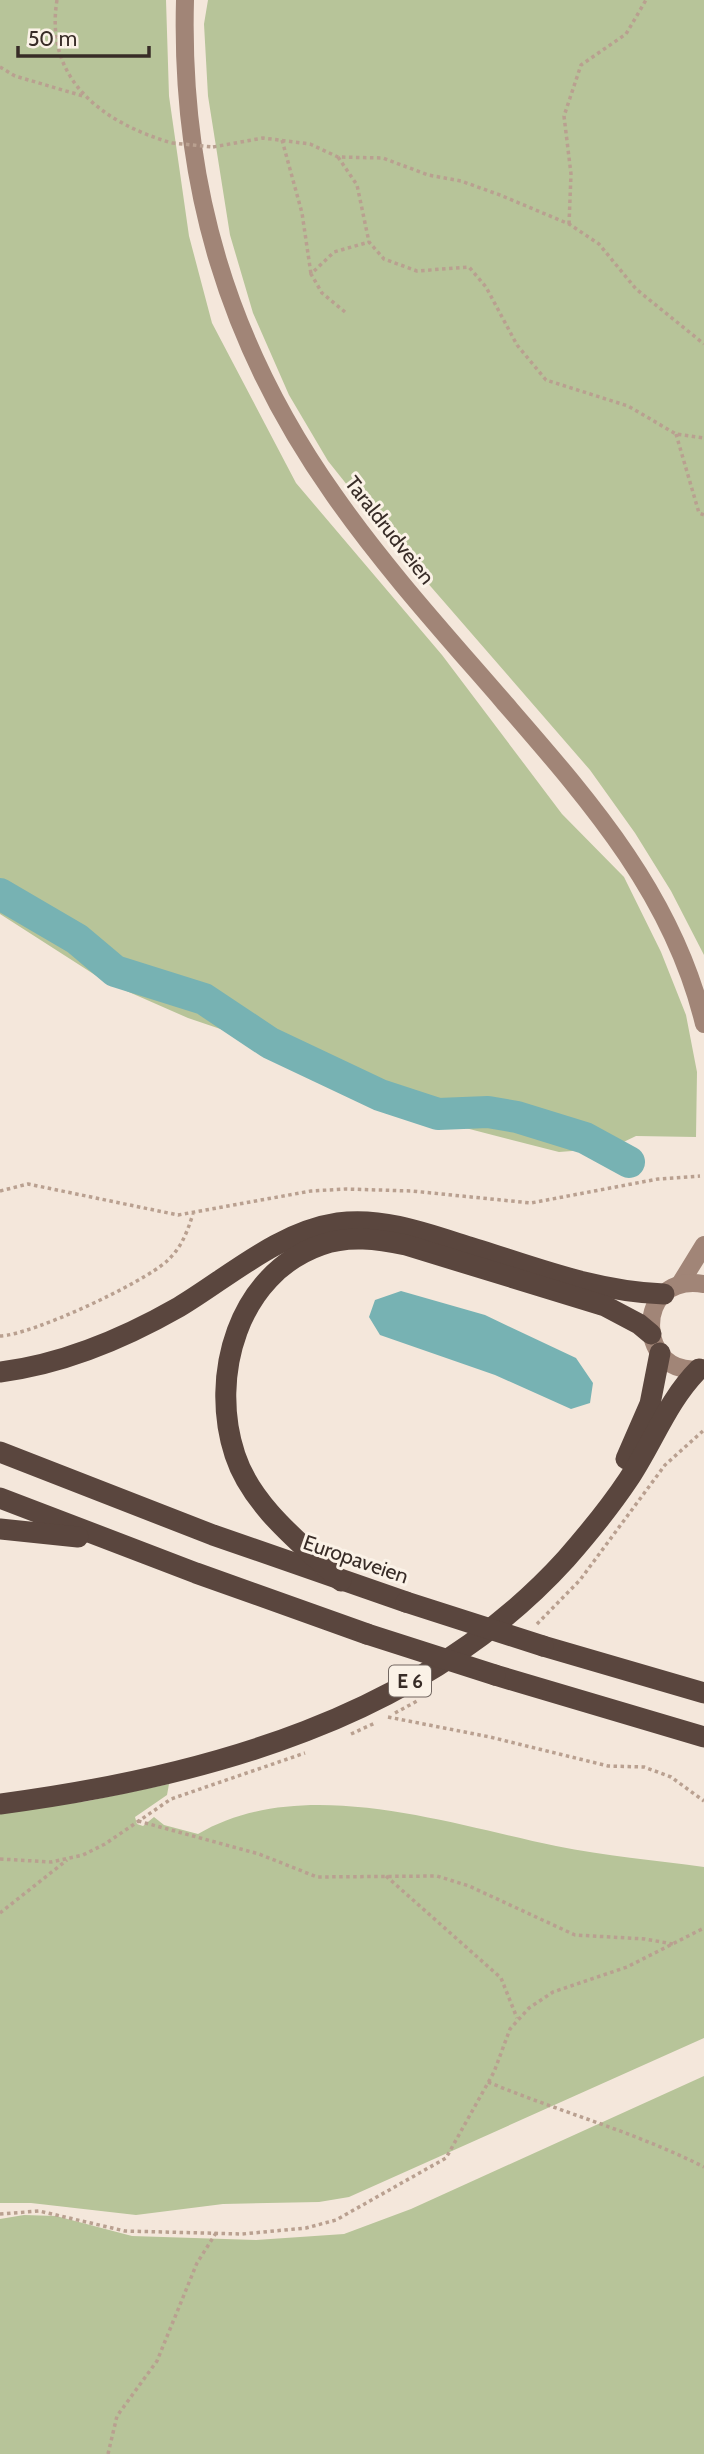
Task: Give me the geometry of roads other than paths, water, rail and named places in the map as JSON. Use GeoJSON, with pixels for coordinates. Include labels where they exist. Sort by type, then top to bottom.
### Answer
{"type":"FeatureCollection","features":[{"type":"Feature","properties":{"kind":"highway"},"geometry":{"type":"LineString","coordinates":[[0,1372],[43,1365],[107,1344],[179,1306],[276,1245],[317,1227],[340,1223],[362,1222],[409,1229],[609,1290],[672,1289]]}},
{"type":"Feature","properties":{"kind":"highway"},"geometry":{"type":"LineString","coordinates":[[341,1581],[282,1525],[261,1501],[235,1457],[229,1431],[225,1378],[236,1332],[255,1295],[284,1264],[313,1248],[340,1240],[384,1240],[406,1244],[605,1306],[639,1324],[655,1344]]}},
{"type":"Feature","properties":{"kind":"highway","name":"E 6"},"geometry":{"type":"LineString","coordinates":[[0,1795],[103,1781],[246,1744],[351,1701],[475,1627],[563,1543],[620,1471],[650,1404],[655,1344]]}},
{"type":"Feature","properties":{"kind":"highway","name":"E 6"},"geometry":{"type":"LineString","coordinates":[[0,1804],[78,1794],[218,1762],[318,1727],[401,1687],[469,1644],[565,1559],[627,1481],[667,1409],[701,1368]]}},
{"type":"Feature","properties":{"kind":"highway","name":"Europaveien"},"geometry":{"type":"LineString","coordinates":[[0,1452],[200,1531],[341,1581],[542,1646],[704,1693]]}},
{"type":"Feature","properties":{"kind":"highway","name":"E 6"},"geometry":{"type":"LineString","coordinates":[[0,1498],[107,1540],[368,1634],[704,1737]]}},
{"type":"Feature","properties":{"kind":"highway","name":"E 6"},"geometry":{"type":"LineString","coordinates":[[0,1529],[107,1540]]}},
{"type":"Feature","properties":{"kind":"main road","name":"Taraldrudveien"},"geometry":{"type":"LineString","coordinates":[[185,0],[187,83],[200,188],[221,278],[254,361],[298,441],[353,522],[420,605],[578,787],[619,840],[667,922],[687,967],[704,1024]]}},
{"type":"Feature","properties":{"kind":"main road"},"geometry":{"type":"LineString","coordinates":[[701,1368],[677,1366],[655,1344],[652,1313],[704,1245]]}},
{"type":"Feature","properties":{"kind":"main road"},"geometry":{"type":"LineString","coordinates":[[672,1289],[704,1284]]}},
{"type":"Feature","properties":{"kind":"water"},"geometry":{"type":"Polygon","coordinates":[[[401,1291],[485,1315],[576,1358],[593,1383],[590,1403],[571,1409],[495,1375],[380,1335],[369,1317],[375,1300],[401,1291]]]}},
{"type":"Feature","properties":{"kind":"waterway"},"geometry":{"type":"LineString","coordinates":[[0,894],[77,939],[115,971],[204,999],[270,1043],[380,1095],[438,1114],[488,1112],[517,1117],[585,1138],[629,1162]]}}]}
